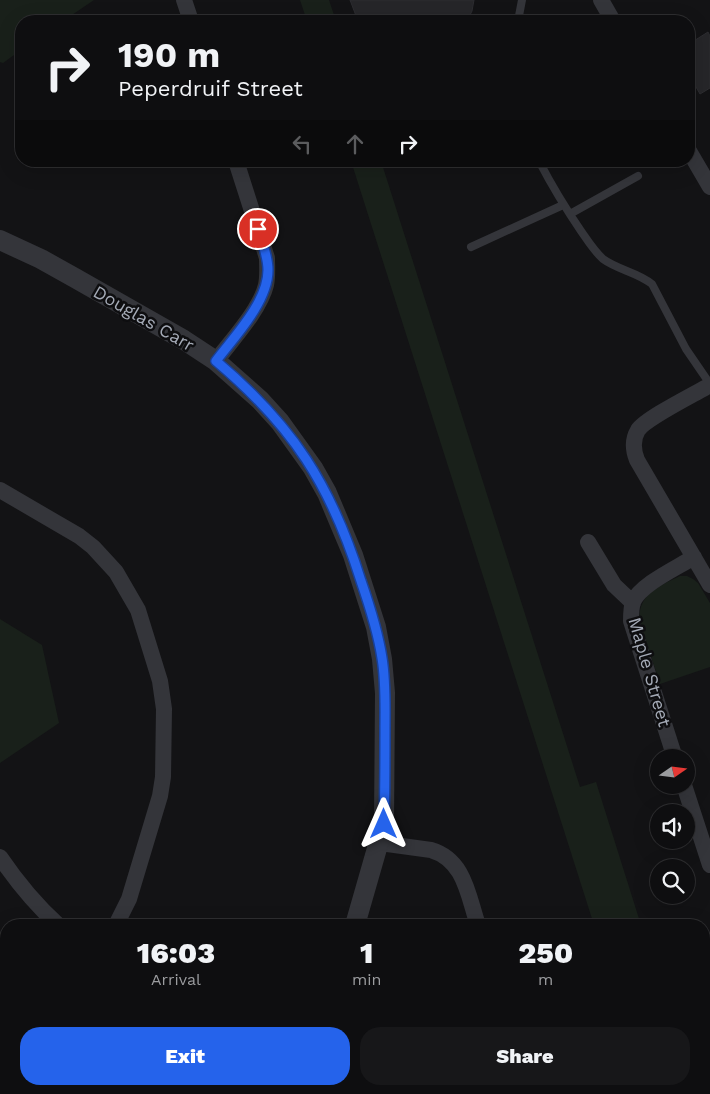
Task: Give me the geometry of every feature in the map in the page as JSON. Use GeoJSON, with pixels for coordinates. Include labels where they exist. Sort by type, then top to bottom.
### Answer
{"type":"FeatureCollection","features":[{"type":"Feature","properties":{"kind":"street"},"geometry":{"type":"LineString","coordinates":[[184,0],[189,15]]}},
{"type":"Feature","properties":{"kind":"street"},"geometry":{"type":"LineString","coordinates":[[601,0],[610,15]]}},
{"type":"Feature","properties":{"kind":"street"},"geometry":{"type":"LineString","coordinates":[[695,161],[710,187]]}},
{"type":"Feature","properties":{"kind":"street"},"geometry":{"type":"LineString","coordinates":[[216,361],[257,306],[266,284],[267,258],[238,167]]}},
{"type":"Feature","properties":{"kind":"street","name":"Douglas Carr"},"geometry":{"type":"LineString","coordinates":[[0,240],[41,259],[75,278],[184,340],[216,361],[260,400],[297,445],[327,493],[353,555],[376,627],[382,659],[385,693],[384,824],[357,919]]}},
{"type":"Feature","properties":{"kind":"street"},"geometry":{"type":"LineString","coordinates":[[710,385],[642,425],[635,436],[633,444],[637,460],[710,585]]}},
{"type":"Feature","properties":{"kind":"street"},"geometry":{"type":"LineString","coordinates":[[0,490],[79,536],[93,547],[116,572],[138,610],[160,681],[164,709],[163,777],[160,796],[129,899],[119,919]]}},
{"type":"Feature","properties":{"kind":"street"},"geometry":{"type":"LineString","coordinates":[[588,542],[614,585],[633,603]]}},
{"type":"Feature","properties":{"kind":"street","name":"Maple Street"},"geometry":{"type":"LineString","coordinates":[[672,749],[631,621],[631,612],[636,597],[645,587],[694,558]]}},
{"type":"Feature","properties":{"kind":"street"},"geometry":{"type":"LineString","coordinates":[[687,794],[710,865]]}},
{"type":"Feature","properties":{"kind":"street"},"geometry":{"type":"LineString","coordinates":[[380,843],[431,850],[451,860],[456,865],[463,879],[476,919]]}},
{"type":"Feature","properties":{"kind":"street"},"geometry":{"type":"LineString","coordinates":[[0,857],[37,906],[51,919]]}},
{"type":"Feature","properties":{"kind":"lane"},"geometry":{"type":"LineString","coordinates":[[519,15],[522,0]]}},
{"type":"Feature","properties":{"kind":"lane"},"geometry":{"type":"LineString","coordinates":[[542,167],[563,205],[592,247],[613,265],[644,277],[652,284],[686,349],[710,385]]}},
{"type":"Feature","properties":{"kind":"lane"},"geometry":{"type":"LineString","coordinates":[[570,214],[638,176]]}},
{"type":"Feature","properties":{"kind":"lane"},"geometry":{"type":"LineString","coordinates":[[471,247],[563,205]]}},
{"type":"Feature","properties":{"kind":"shaded area"},"geometry":{"type":"Polygon","coordinates":[[[0,0],[94,0],[72,15],[15,15],[15,54],[3,63],[0,62],[0,0]]]}},
{"type":"Feature","properties":{"kind":"shaded area"},"geometry":{"type":"Polygon","coordinates":[[[300,0],[329,0],[334,15],[305,15],[300,0]]]}},
{"type":"Feature","properties":{"kind":"shaded area"},"geometry":{"type":"Polygon","coordinates":[[[353,167],[383,167],[580,787],[596,782],[639,919],[592,919],[353,167]]]}},
{"type":"Feature","properties":{"kind":"shaded area"},"geometry":{"type":"Polygon","coordinates":[[[680,576],[687,576],[698,583],[710,603],[710,667],[660,684],[640,622],[640,613],[645,599],[651,593],[680,576]]]}},
{"type":"Feature","properties":{"kind":"shaded area"},"geometry":{"type":"Polygon","coordinates":[[[0,619],[42,645],[59,723],[0,763],[0,619]]]}},
{"type":"Feature","properties":{"kind":"building"},"geometry":{"type":"Polygon","coordinates":[[[350,0],[474,0],[470,15],[356,15],[350,0]]]}},
{"type":"Feature","properties":{"kind":"building"},"geometry":{"type":"Polygon","coordinates":[[[708,32],[710,36],[710,88],[700,94],[695,85],[695,40],[708,32]]]}},
{"type":"Feature","properties":{"kind":"route"},"geometry":{"type":"LineString","coordinates":[[258,229],[267,258],[268,271],[263,296],[216,361],[260,400],[297,445],[327,493],[353,555],[376,627],[382,659],[385,693],[384,824]]}}]}
